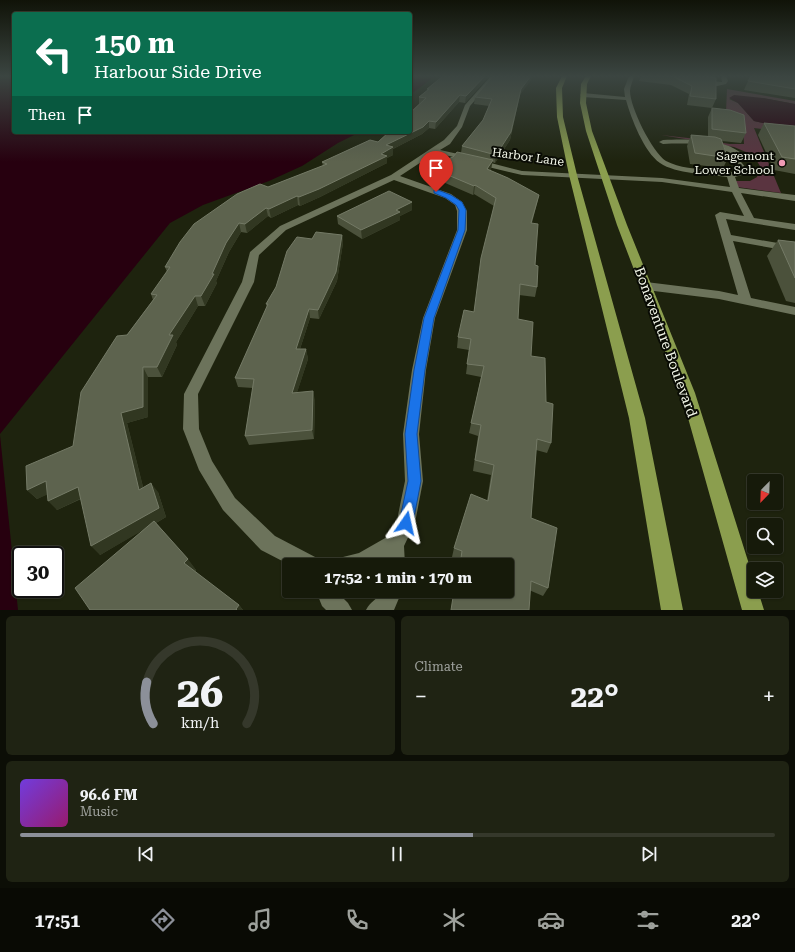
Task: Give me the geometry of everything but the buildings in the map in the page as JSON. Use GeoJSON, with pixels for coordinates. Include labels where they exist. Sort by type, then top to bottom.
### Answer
{"type":"FeatureCollection","features":[{"type":"Feature","properties":{"kind":"main road"},"geometry":{"type":"LineString","coordinates":[[560,104],[560,117],[573,175],[637,418],[672,610]]}},
{"type":"Feature","properties":{"kind":"main road","name":"Bonaventure Boulevard"},"geometry":{"type":"LineString","coordinates":[[583,104],[589,131],[604,176],[688,393],[752,610]]}},
{"type":"Feature","properties":{"kind":"street"},"geometry":{"type":"LineString","coordinates":[[297,558],[268,543],[229,504],[205,465],[191,429],[190,394],[248,282],[254,254],[283,228],[394,177],[447,142],[460,126],[468,104]]}},
{"type":"Feature","properties":{"kind":"street"},"geometry":{"type":"LineString","coordinates":[[630,104],[633,114],[656,157],[663,162],[679,167],[735,175],[742,172],[738,154],[721,147],[686,142],[665,143]]}},
{"type":"Feature","properties":{"kind":"street"},"geometry":{"type":"LineString","coordinates":[[647,141],[687,147]]}},
{"type":"Feature","properties":{"kind":"street"},"geometry":{"type":"LineString","coordinates":[[706,150],[728,155],[741,163]]}},
{"type":"Feature","properties":{"kind":"street","name":"Harbor Lane"},"geometry":{"type":"LineString","coordinates":[[434,151],[513,170],[548,175],[573,175]]}},
{"type":"Feature","properties":{"kind":"street","name":"Harbor Lane"},"geometry":{"type":"LineString","coordinates":[[513,170],[548,171],[573,175]]}},
{"type":"Feature","properties":{"kind":"street"},"geometry":{"type":"LineString","coordinates":[[730,174],[735,190],[751,220]]}},
{"type":"Feature","properties":{"kind":"street"},"geometry":{"type":"LineString","coordinates":[[573,175],[662,180],[795,198]]}},
{"type":"Feature","properties":{"kind":"street"},"geometry":{"type":"LineString","coordinates":[[369,558],[394,544],[406,523],[414,481],[411,434],[419,370],[429,318],[462,230],[462,210],[459,204],[448,196],[394,177]]}},
{"type":"Feature","properties":{"kind":"street"},"geometry":{"type":"LineString","coordinates":[[746,301],[720,215],[795,227]]}},
{"type":"Feature","properties":{"kind":"street"},"geometry":{"type":"LineString","coordinates":[[727,238],[795,249]]}},
{"type":"Feature","properties":{"kind":"street"},"geometry":{"type":"LineString","coordinates":[[646,286],[746,301],[795,311]]}},
{"type":"Feature","properties":{"kind":"street"},"geometry":{"type":"LineString","coordinates":[[394,544],[395,558]]}},
{"type":"Feature","properties":{"kind":"street"},"geometry":{"type":"LineString","coordinates":[[329,598],[341,610]]}},
{"type":"Feature","properties":{"kind":"street"},"geometry":{"type":"LineString","coordinates":[[377,610],[386,605],[389,598]]}},
{"type":"Feature","properties":{"kind":"shaded area"},"geometry":{"type":"Polygon","coordinates":[[[0,104],[12,104],[12,134],[356,134],[338,143],[302,166],[269,181],[203,205],[170,223],[0,434],[0,104]]]}},
{"type":"Feature","properties":{"kind":"shaded area"},"geometry":{"type":"Polygon","coordinates":[[[726,104],[739,104],[754,121],[767,124],[769,130],[754,128],[781,193],[737,187],[735,181],[750,181],[757,177],[760,166],[753,155],[734,147],[661,135],[730,144],[744,144],[743,125],[726,112],[726,104]]]}},
{"type":"Feature","properties":{"kind":"shaded area"},"geometry":{"type":"Polygon","coordinates":[[[739,104],[795,104],[795,127],[754,121],[739,104]]]}},
{"type":"Feature","properties":{"kind":"shaded area"},"geometry":{"type":"Polygon","coordinates":[[[0,435],[12,552],[12,598],[17,598],[18,610],[0,610],[0,435]]]}},
{"type":"Feature","properties":{"kind":"place","name":"Sagemont Lower School"},"geometry":{"type":"Point","coordinates":[782,163]}},
{"type":"Feature","properties":{"kind":"route"},"geometry":{"type":"LineString","coordinates":[[406,523],[414,481],[411,434],[419,370],[429,318],[462,230],[462,210],[459,204],[448,196],[436,192]]}}]}
